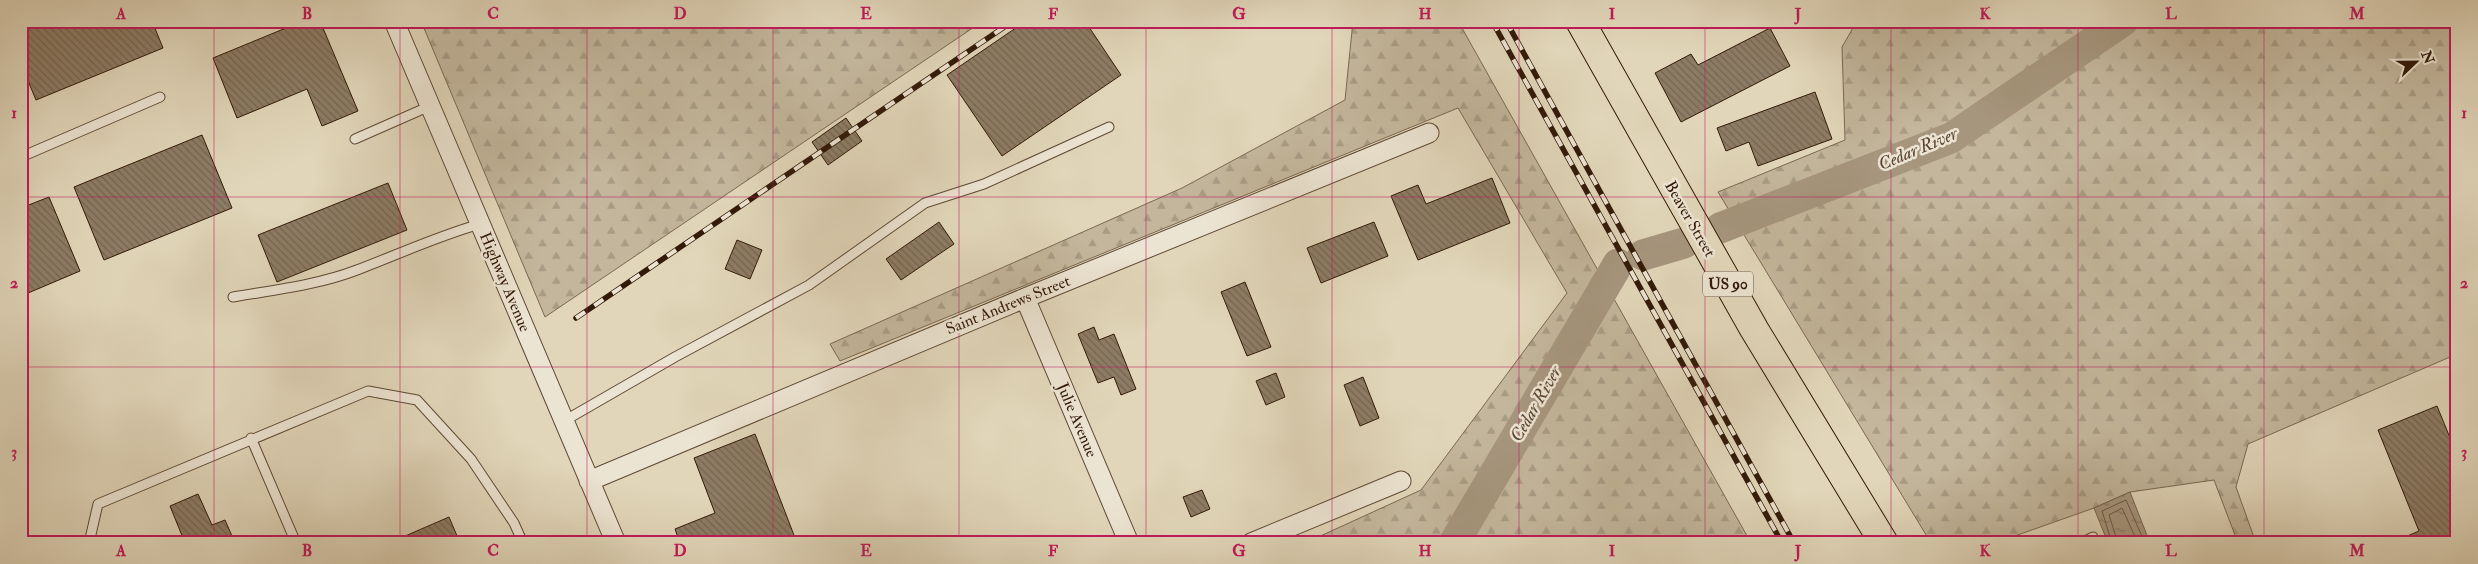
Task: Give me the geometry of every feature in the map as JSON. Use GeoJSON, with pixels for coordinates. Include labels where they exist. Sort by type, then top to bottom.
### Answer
{"type":"FeatureCollection","features":[{"type":"Feature","properties":{"kind":"main road","name":"Beaver Street"},"geometry":{"type":"LineString","coordinates":[[1580,21],[1744,313],[1884,543]]}},
{"type":"Feature","properties":{"kind":"street","name":"Highway Avenue"},"geometry":{"type":"LineString","coordinates":[[394,21],[616,543]]}},
{"type":"Feature","properties":{"kind":"street","name":"Saint Andrews Street"},"geometry":{"type":"LineString","coordinates":[[589,481],[1025,298],[1429,133]]}},
{"type":"Feature","properties":{"kind":"street","name":"Julie Avenue"},"geometry":{"type":"LineString","coordinates":[[1025,298],[1129,543]]}},
{"type":"Feature","properties":{"kind":"street"},"geometry":{"type":"LineString","coordinates":[[1251,543],[1401,481]]}},
{"type":"Feature","properties":{"kind":"lane"},"geometry":{"type":"LineString","coordinates":[[21,157],[160,97]]}},
{"type":"Feature","properties":{"kind":"lane"},"geometry":{"type":"LineString","coordinates":[[356,139],[430,106]]}},
{"type":"Feature","properties":{"kind":"lane"},"geometry":{"type":"LineString","coordinates":[[564,421],[808,284],[925,203],[984,184],[1109,127]]}},
{"type":"Feature","properties":{"kind":"lane"},"geometry":{"type":"LineString","coordinates":[[233,297],[286,288],[356,270],[444,234],[480,224]]}},
{"type":"Feature","properties":{"kind":"lane"},"geometry":{"type":"LineString","coordinates":[[89,543],[98,504],[251,438],[368,391],[418,400],[472,459],[514,523],[522,543]]}},
{"type":"Feature","properties":{"kind":"lane"},"geometry":{"type":"LineString","coordinates":[[251,438],[296,543]]}},
{"type":"Feature","properties":{"kind":"lane"},"geometry":{"type":"LineString","coordinates":[[2081,543],[2093,538],[2096,543]]}},
{"type":"Feature","properties":{"kind":"green space"},"geometry":{"type":"Polygon","coordinates":[[[421,21],[983,21],[545,317],[421,21]]]}},
{"type":"Feature","properties":{"kind":"green space"},"geometry":{"type":"Polygon","coordinates":[[[1353,21],[1458,21],[1751,543],[1305,543],[1421,490],[1567,293],[1458,108],[840,361],[830,344],[1182,188],[1345,100],[1353,21]]]}},
{"type":"Feature","properties":{"kind":"green space"},"geometry":{"type":"Polygon","coordinates":[[[1857,21],[2457,21],[2457,354],[2248,444],[2236,487],[2256,543],[2238,543],[2214,480],[2130,492],[2094,508],[1995,543],[1931,543],[1718,192],[1845,140],[1842,47],[1857,21]]]}},
{"type":"Feature","properties":{"kind":"water"},"geometry":{"type":"Polygon","coordinates":[[[2130,492],[2150,543],[2108,543],[2094,508],[2130,492]]]}},
{"type":"Feature","properties":{"kind":"building"},"geometry":{"type":"Polygon","coordinates":[[[21,21],[152,21],[163,48],[36,100],[21,64],[21,21]]]}},
{"type":"Feature","properties":{"kind":"building"},"geometry":{"type":"Polygon","coordinates":[[[303,21],[320,21],[358,111],[322,126],[307,89],[237,118],[213,58],[303,21]]]}},
{"type":"Feature","properties":{"kind":"building"},"geometry":{"type":"Polygon","coordinates":[[[1026,21],[1085,21],[1121,75],[1002,156],[947,75],[1026,21]]]}},
{"type":"Feature","properties":{"kind":"building"},"geometry":{"type":"Polygon","coordinates":[[[1770,28],[1790,66],[1681,122],[1655,73],[1691,54],[1698,65],[1770,28]]]}},
{"type":"Feature","properties":{"kind":"building"},"geometry":{"type":"Polygon","coordinates":[[[1815,92],[1832,139],[1758,166],[1749,142],[1726,151],[1717,128],[1815,92]]]}},
{"type":"Feature","properties":{"kind":"building"},"geometry":{"type":"Polygon","coordinates":[[[846,118],[862,141],[828,165],[812,142],[846,118]]]}},
{"type":"Feature","properties":{"kind":"building"},"geometry":{"type":"Polygon","coordinates":[[[202,135],[232,208],[104,260],[74,187],[202,135]]]}},
{"type":"Feature","properties":{"kind":"building"},"geometry":{"type":"Polygon","coordinates":[[[1492,178],[1510,223],[1418,260],[1391,196],[1418,185],[1426,204],[1492,178]]]}},
{"type":"Feature","properties":{"kind":"building"},"geometry":{"type":"Polygon","coordinates":[[[388,183],[407,230],[277,282],[258,235],[388,183]]]}},
{"type":"Feature","properties":{"kind":"building"},"geometry":{"type":"Polygon","coordinates":[[[49,197],[80,271],[21,296],[21,208],[49,197]]]}},
{"type":"Feature","properties":{"kind":"building"},"geometry":{"type":"Polygon","coordinates":[[[939,222],[954,244],[901,280],[886,259],[939,222]]]}},
{"type":"Feature","properties":{"kind":"building"},"geometry":{"type":"Polygon","coordinates":[[[1374,222],[1388,256],[1321,283],[1307,248],[1374,222]]]}},
{"type":"Feature","properties":{"kind":"building"},"geometry":{"type":"Polygon","coordinates":[[[737,240],[762,250],[750,279],[725,269],[737,240]]]}},
{"type":"Feature","properties":{"kind":"building"},"geometry":{"type":"Polygon","coordinates":[[[1245,282],[1271,347],[1247,356],[1221,292],[1245,282]]]}},
{"type":"Feature","properties":{"kind":"building"},"geometry":{"type":"Polygon","coordinates":[[[1094,327],[1099,340],[1114,334],[1136,389],[1121,395],[1114,377],[1098,383],[1078,334],[1094,327]]]}},
{"type":"Feature","properties":{"kind":"building"},"geometry":{"type":"Polygon","coordinates":[[[1276,373],[1285,397],[1266,405],[1256,381],[1276,373]]]}},
{"type":"Feature","properties":{"kind":"building"},"geometry":{"type":"Polygon","coordinates":[[[1363,377],[1379,418],[1360,426],[1344,385],[1363,377]]]}},
{"type":"Feature","properties":{"kind":"building"},"geometry":{"type":"Polygon","coordinates":[[[2437,406],[2457,455],[2457,543],[2391,543],[2419,531],[2378,430],[2437,406]]]}},
{"type":"Feature","properties":{"kind":"building"},"geometry":{"type":"Polygon","coordinates":[[[755,434],[797,543],[680,543],[675,529],[715,513],[694,458],[755,434]]]}},
{"type":"Feature","properties":{"kind":"building"},"geometry":{"type":"Polygon","coordinates":[[[1202,490],[1210,509],[1191,517],[1183,497],[1202,490]]]}},
{"type":"Feature","properties":{"kind":"building"},"geometry":{"type":"Polygon","coordinates":[[[198,494],[212,525],[225,520],[235,543],[185,543],[170,506],[198,494]]]}},
{"type":"Feature","properties":{"kind":"building"},"geometry":{"type":"Polygon","coordinates":[[[449,517],[460,543],[389,543],[449,517]]]}},
{"type":"Feature","properties":{"kind":"waterway","name":"Cedar River"},"geometry":{"type":"LineString","coordinates":[[1720,228],[1951,138],[2123,21]]}},
{"type":"Feature","properties":{"kind":"waterway","name":"Cedar River"},"geometry":{"type":"LineString","coordinates":[[1643,255],[1684,243]]}},
{"type":"Feature","properties":{"kind":"waterway","name":"Cedar River"},"geometry":{"type":"LineString","coordinates":[[1454,543],[1618,264]]}},
{"type":"Feature","properties":{"kind":"railway"},"geometry":{"type":"LineString","coordinates":[[576,318],[1013,21]]}},
{"type":"Feature","properties":{"kind":"railway"},"geometry":{"type":"LineString","coordinates":[[1492,21],[1782,543]]}},
{"type":"Feature","properties":{"kind":"railway"},"geometry":{"type":"LineString","coordinates":[[1506,21],[1794,543]]}}]}
